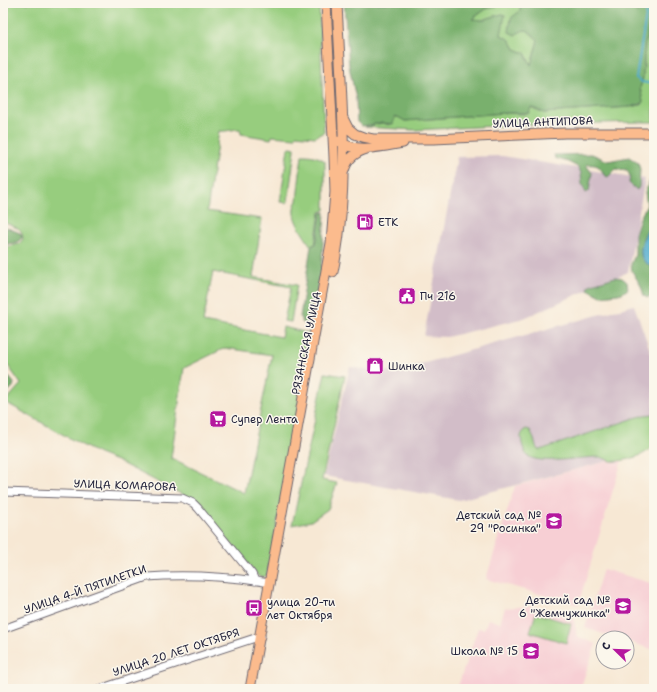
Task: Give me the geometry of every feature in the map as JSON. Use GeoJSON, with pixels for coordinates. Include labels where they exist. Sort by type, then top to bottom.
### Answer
{"type":"FeatureCollection","features":[{"type":"Feature","properties":{"kind":"main road"},"geometry":{"type":"LineString","coordinates":[[326,3],[332,113],[337,137],[343,144],[337,148],[334,156]]}},
{"type":"Feature","properties":{"kind":"main road","name":"РЯЗАНСКАЯ УЛИЦА"},"geometry":{"type":"LineString","coordinates":[[277,544],[338,248],[342,212],[344,174],[337,3]]}},
{"type":"Feature","properties":{"kind":"main road","name":"РЯЗАНСКАЯ УЛИЦА"},"geometry":{"type":"LineString","coordinates":[[250,689],[261,636],[332,243],[335,192],[332,113]]}},
{"type":"Feature","properties":{"kind":"main road","name":"УЛИЦА АНТИПОВА"},"geometry":{"type":"LineString","coordinates":[[342,114],[348,128],[354,134],[373,143]]}},
{"type":"Feature","properties":{"kind":"main road","name":"УЛИЦА АНТИПОВА"},"geometry":{"type":"LineString","coordinates":[[343,144],[359,148],[373,143],[434,139],[573,133],[654,133]]}},
{"type":"Feature","properties":{"kind":"main road"},"geometry":{"type":"LineString","coordinates":[[344,174],[346,166],[354,155],[373,143]]}},
{"type":"Feature","properties":{"kind":"street","name":"УЛИЦА КОМАРОВА"},"geometry":{"type":"LineString","coordinates":[[3,492],[182,498],[193,503],[198,508],[252,574],[255,581]]}},
{"type":"Feature","properties":{"kind":"street","name":"УЛИЦА 4-Й ПЯТИЛЕТКИ"},"geometry":{"type":"LineString","coordinates":[[3,630],[147,577],[171,575],[270,583]]}},
{"type":"Feature","properties":{"kind":"street","name":"УЛИЦА 20 ЛЕТ ОКТЯБРЯ"},"geometry":{"type":"LineString","coordinates":[[99,689],[261,636]]}},
{"type":"Feature","properties":{"kind":"shaded area"},"geometry":{"type":"Polygon","coordinates":[[[502,156],[645,179],[628,272],[524,318],[447,337],[424,336],[457,157],[502,156]]]}},
{"type":"Feature","properties":{"kind":"shaded area"},"geometry":{"type":"Polygon","coordinates":[[[634,305],[654,361],[654,446],[623,457],[459,500],[324,476],[350,367],[382,372],[389,371],[425,363],[634,305]]]}},
{"type":"Feature","properties":{"kind":"shaded area","name":"Детский сад № 29 \"Росинка\""},"geometry":{"type":"Polygon","coordinates":[[[623,457],[578,605],[486,579],[515,486],[623,457]]]}},
{"type":"Feature","properties":{"kind":"shaded area","name":"Детский сад № 6 \"Жемчужинка\""},"geometry":{"type":"Polygon","coordinates":[[[603,569],[654,584],[654,650],[635,644],[635,630],[595,630],[595,631],[585,628],[603,569]]]}},
{"type":"Feature","properties":{"kind":"shaded area","name":"Школа № 15"},"geometry":{"type":"Polygon","coordinates":[[[531,606],[573,614],[577,636],[595,644],[580,689],[457,689],[478,628],[484,629],[488,619],[500,623],[505,608],[531,606]]]}},
{"type":"Feature","properties":{"kind":"green space"},"geometry":{"type":"Polygon","coordinates":[[[3,3],[319,3],[324,132],[315,137],[296,135],[295,138],[272,136],[271,139],[241,134],[240,129],[219,131],[207,211],[262,219],[253,277],[297,285],[291,322],[284,321],[291,287],[213,272],[203,322],[281,337],[283,327],[308,333],[313,338],[267,575],[264,577],[258,576],[195,501],[117,461],[99,454],[5,402],[21,384],[4,360],[3,248],[19,244],[23,239],[23,235],[13,226],[3,222],[3,168],[6,167],[3,97],[3,3]],[[225,348],[184,368],[171,458],[244,493],[272,355],[225,348]]]}},
{"type":"Feature","properties":{"kind":"green space"},"geometry":{"type":"Polygon","coordinates":[[[344,3],[496,3],[496,7],[486,9],[472,19],[482,20],[502,14],[505,15],[501,35],[510,40],[515,49],[525,53],[531,65],[538,40],[527,30],[515,35],[509,32],[511,18],[520,11],[520,3],[636,3],[637,13],[642,3],[654,3],[654,9],[645,45],[643,78],[640,88],[643,101],[641,104],[630,107],[544,113],[531,107],[529,113],[504,113],[405,121],[398,117],[394,117],[393,124],[382,123],[362,126],[357,122],[356,99],[349,66],[344,3]]]}},
{"type":"Feature","properties":{"kind":"green space"},"geometry":{"type":"Polygon","coordinates":[[[496,3],[520,3],[524,30],[527,30],[538,40],[531,66],[525,53],[515,49],[510,40],[501,35],[502,14],[482,20],[471,20],[486,9],[496,7],[496,3]]]}},
{"type":"Feature","properties":{"kind":"green space"},"geometry":{"type":"Polygon","coordinates":[[[654,9],[650,59],[654,67],[654,80],[652,82],[654,85],[654,122],[517,125],[414,130],[365,127],[382,123],[389,125],[394,117],[398,117],[405,121],[504,113],[525,114],[530,107],[544,113],[641,105],[643,101],[640,88],[643,78],[645,45],[654,9]]]}},
{"type":"Feature","properties":{"kind":"green space"},"geometry":{"type":"Polygon","coordinates":[[[654,26],[654,67],[650,59],[650,53],[654,26]]]}},
{"type":"Feature","properties":{"kind":"green space"},"geometry":{"type":"Polygon","coordinates":[[[288,148],[295,148],[295,150],[287,203],[280,202],[288,148]]]}},
{"type":"Feature","properties":{"kind":"green space"},"geometry":{"type":"Polygon","coordinates":[[[592,154],[608,161],[629,157],[638,163],[640,169],[639,187],[637,190],[629,183],[630,176],[627,170],[616,169],[608,177],[604,175],[601,169],[597,166],[586,165],[592,173],[589,191],[586,193],[578,167],[555,158],[554,155],[592,154]]]}},
{"type":"Feature","properties":{"kind":"green space"},"geometry":{"type":"Polygon","coordinates":[[[302,155],[314,156],[325,161],[325,210],[320,212],[315,245],[310,245],[297,224],[294,212],[294,206],[297,201],[302,155]]]}},
{"type":"Feature","properties":{"kind":"green space"},"geometry":{"type":"Polygon","coordinates":[[[654,172],[654,222],[648,228],[641,249],[642,258],[652,267],[654,282],[654,294],[647,298],[644,296],[641,286],[632,271],[631,264],[635,255],[635,234],[640,218],[647,205],[645,192],[654,172]]]}},
{"type":"Feature","properties":{"kind":"green space"},"geometry":{"type":"Polygon","coordinates":[[[325,212],[321,273],[312,321],[308,325],[302,322],[300,317],[311,246],[316,244],[321,213],[325,212]]]}},
{"type":"Feature","properties":{"kind":"green space"},"geometry":{"type":"Polygon","coordinates":[[[3,226],[20,233],[22,237],[20,240],[3,246],[3,226]]]}},
{"type":"Feature","properties":{"kind":"green space"},"geometry":{"type":"Polygon","coordinates":[[[615,277],[622,278],[627,282],[628,289],[622,293],[601,296],[588,289],[588,286],[592,284],[615,277]]]}},
{"type":"Feature","properties":{"kind":"green space"},"geometry":{"type":"Polygon","coordinates":[[[3,370],[14,383],[11,389],[3,393],[3,370]]]}},
{"type":"Feature","properties":{"kind":"green space"},"geometry":{"type":"Polygon","coordinates":[[[325,373],[345,376],[322,480],[337,483],[328,509],[311,521],[292,525],[325,373]]]}},
{"type":"Feature","properties":{"kind":"green space"},"geometry":{"type":"Polygon","coordinates":[[[654,414],[655,434],[651,449],[643,454],[627,459],[612,461],[598,457],[562,460],[534,459],[525,453],[522,444],[521,436],[523,431],[526,429],[530,430],[537,449],[540,450],[644,415],[654,414]]]}},
{"type":"Feature","properties":{"kind":"green space"},"geometry":{"type":"Polygon","coordinates":[[[536,613],[571,624],[566,643],[530,632],[536,613]]]}},
{"type":"Feature","properties":{"kind":"water"},"geometry":{"type":"Polygon","coordinates":[[[654,222],[654,282],[652,267],[642,258],[641,249],[648,228],[654,222]]]}},
{"type":"Feature","properties":{"kind":"waterway"},"geometry":{"type":"LineString","coordinates":[[648,3],[636,78],[642,82],[654,84]]}},
{"type":"Feature","properties":{"kind":"place","name":"ЕТК"},"geometry":{"type":"Point","coordinates":[365,222]}},
{"type":"Feature","properties":{"kind":"place","name":"Пч 216"},"geometry":{"type":"Point","coordinates":[407,296]}},
{"type":"Feature","properties":{"kind":"place","name":"Шинка"},"geometry":{"type":"Point","coordinates":[375,366]}},
{"type":"Feature","properties":{"kind":"place","name":"Супер Лента"},"geometry":{"type":"Point","coordinates":[218,419]}},
{"type":"Feature","properties":{"kind":"place","name":"Детский сад № 29 \"Росинка\""},"geometry":{"type":"Point","coordinates":[554,521]}},
{"type":"Feature","properties":{"kind":"place","name":"Детский сад № 6 \"Жемчужинка\""},"geometry":{"type":"Point","coordinates":[623,606]}},
{"type":"Feature","properties":{"kind":"place","name":"улица 20-ти лет Октября"},"geometry":{"type":"Point","coordinates":[254,608]}},
{"type":"Feature","properties":{"kind":"place","name":"Школа № 15"},"geometry":{"type":"Point","coordinates":[531,651]}}]}
